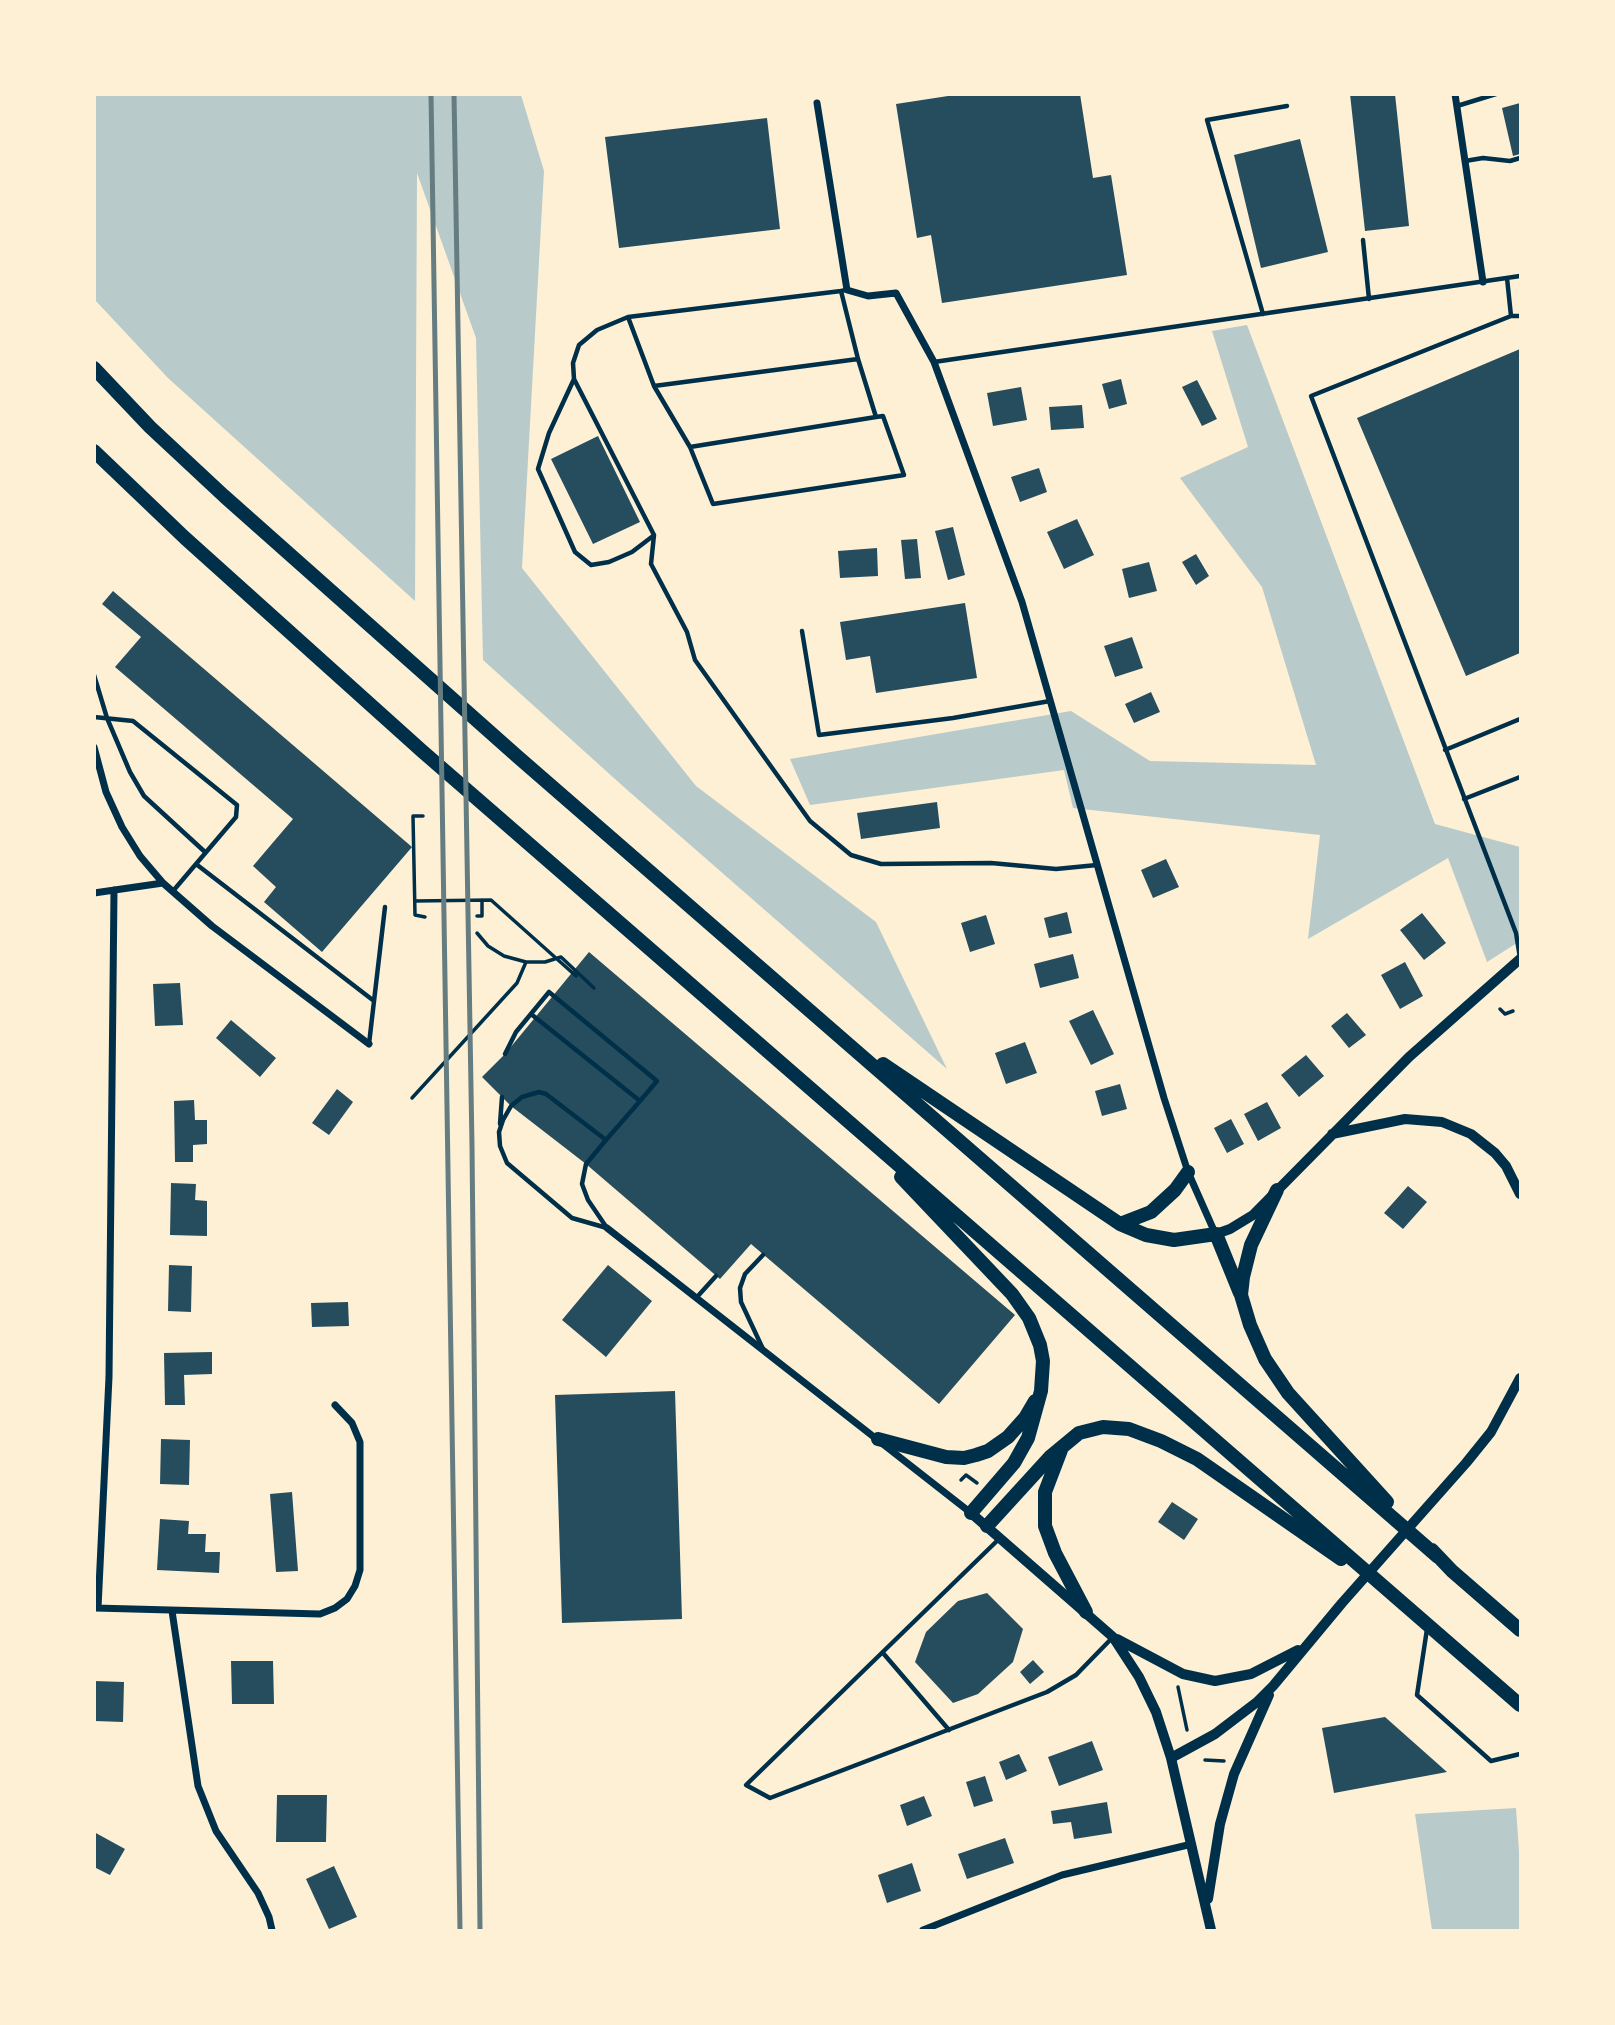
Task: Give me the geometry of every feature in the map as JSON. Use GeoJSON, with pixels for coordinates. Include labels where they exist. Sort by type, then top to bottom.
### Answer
{"type":"FeatureCollection","features":[{"type":"Feature","properties":{"kind":"highway"},"geometry":{"type":"LineString","coordinates":[[94,368],[150,427],[215,487],[487,730],[1521,1630]]}},
{"type":"Feature","properties":{"kind":"highway"},"geometry":{"type":"LineString","coordinates":[[94,451],[185,538],[422,751],[1521,1705]]}},
{"type":"Feature","properties":{"kind":"highway"},"geometry":{"type":"LineString","coordinates":[[821,1021],[1120,1224],[1146,1236],[1174,1240],[1216,1234],[1256,1341],[1276,1377],[1301,1410],[1438,1557]]}},
{"type":"Feature","properties":{"kind":"highway"},"geometry":{"type":"LineString","coordinates":[[842,1115],[1003,1284],[1021,1307],[1040,1346],[1041,1391],[1033,1424],[1022,1450],[990,1493],[971,1513]]}},
{"type":"Feature","properties":{"kind":"highway"},"geometry":{"type":"LineString","coordinates":[[1120,1224],[1151,1212],[1175,1190],[1188,1172]]}},
{"type":"Feature","properties":{"kind":"highway"},"geometry":{"type":"LineString","coordinates":[[1241,1295],[1242,1277],[1251,1245],[1277,1190]]}},
{"type":"Feature","properties":{"kind":"highway"},"geometry":{"type":"LineString","coordinates":[[878,1438],[946,1457],[964,1458],[976,1455],[988,1451],[1008,1437],[1025,1418],[1041,1391]]}},
{"type":"Feature","properties":{"kind":"highway"},"geometry":{"type":"LineString","coordinates":[[987,1526],[1063,1445],[1079,1433],[1103,1427],[1129,1429],[1197,1459],[1400,1600]]}},
{"type":"Feature","properties":{"kind":"highway"},"geometry":{"type":"LineString","coordinates":[[1063,1445],[1045,1492],[1045,1526],[1055,1553],[1086,1612]]}},
{"type":"Feature","properties":{"kind":"street"},"geometry":{"type":"LineString","coordinates":[[1455,94],[1482,282]]}},
{"type":"Feature","properties":{"kind":"street"},"geometry":{"type":"LineString","coordinates":[[817,103],[844,290],[868,296],[896,293],[934,362],[1022,602],[1188,1172],[1216,1234],[1254,1215],[1409,1057],[1521,960]]}},
{"type":"Feature","properties":{"kind":"street"},"geometry":{"type":"LineString","coordinates":[[94,747],[106,792],[122,827],[140,856],[163,883],[212,926],[369,1044]]}},
{"type":"Feature","properties":{"kind":"street"},"geometry":{"type":"LineString","coordinates":[[94,893],[163,883]]}},
{"type":"Feature","properties":{"kind":"street"},"geometry":{"type":"LineString","coordinates":[[114,890],[108,1377],[96,1608],[320,1614],[346,1600],[355,1586],[360,1570],[360,1443],[352,1423],[335,1405]]}},
{"type":"Feature","properties":{"kind":"street"},"geometry":{"type":"LineString","coordinates":[[1332,1134],[1405,1119],[1442,1122],[1471,1134],[1495,1153],[1506,1166],[1521,1194]]}},
{"type":"Feature","properties":{"kind":"street"},"geometry":{"type":"LineString","coordinates":[[607,1228],[971,1513],[1113,1637],[1182,1674],[1215,1681],[1251,1674],[1306,1645]]}},
{"type":"Feature","properties":{"kind":"street"},"geometry":{"type":"LineString","coordinates":[[1171,1758],[1230,1723],[1273,1686],[1491,1432],[1521,1378]]}},
{"type":"Feature","properties":{"kind":"street"},"geometry":{"type":"LineString","coordinates":[[172,1611],[198,1786],[216,1831],[258,1893],[272,1930]]}},
{"type":"Feature","properties":{"kind":"street"},"geometry":{"type":"LineString","coordinates":[[1113,1637],[1149,1695],[1171,1758],[1211,1930]]}},
{"type":"Feature","properties":{"kind":"street"},"geometry":{"type":"LineString","coordinates":[[1207,1908],[1220,1824],[1231,1782],[1244,1747],[1273,1686]]}},
{"type":"Feature","properties":{"kind":"street"},"geometry":{"type":"LineString","coordinates":[[923,1930],[1062,1875],[1192,1844]]}},
{"type":"Feature","properties":{"kind":"lane"},"geometry":{"type":"LineString","coordinates":[[1457,106],[1496,94]]}},
{"type":"Feature","properties":{"kind":"lane"},"geometry":{"type":"LineString","coordinates":[[1263,314],[1207,120],[1287,106]]}},
{"type":"Feature","properties":{"kind":"lane"},"geometry":{"type":"LineString","coordinates":[[1465,161],[1521,158]]}},
{"type":"Feature","properties":{"kind":"lane"},"geometry":{"type":"LineString","coordinates":[[1363,240],[1369,299]]}},
{"type":"Feature","properties":{"kind":"lane"},"geometry":{"type":"LineString","coordinates":[[934,362],[1521,276]]}},
{"type":"Feature","properties":{"kind":"lane"},"geometry":{"type":"LineString","coordinates":[[1507,278],[1511,316]]}},
{"type":"Feature","properties":{"kind":"lane"},"geometry":{"type":"LineString","coordinates":[[876,417],[859,359],[844,290],[628,317],[597,330],[579,345],[573,363],[574,379],[654,536],[651,564],[687,632],[695,660],[810,821],[851,855],[881,864],[991,863],[1056,869],[1097,865]]}},
{"type":"Feature","properties":{"kind":"lane"},"geometry":{"type":"LineString","coordinates":[[1521,316],[1511,316],[1311,396],[1516,933],[1521,960]]}},
{"type":"Feature","properties":{"kind":"lane"},"geometry":{"type":"LineString","coordinates":[[628,317],[654,386],[690,447],[713,505],[904,475],[883,416],[690,447]]}},
{"type":"Feature","properties":{"kind":"lane"},"geometry":{"type":"LineString","coordinates":[[654,386],[859,359]]}},
{"type":"Feature","properties":{"kind":"lane"},"geometry":{"type":"LineString","coordinates":[[574,379],[549,433],[538,469],[575,552],[591,565],[609,562],[632,552],[654,536]]}},
{"type":"Feature","properties":{"kind":"lane"},"geometry":{"type":"LineString","coordinates":[[802,631],[819,735],[953,718],[1051,700]]}},
{"type":"Feature","properties":{"kind":"lane"},"geometry":{"type":"LineString","coordinates":[[94,675],[107,718],[130,772],[144,796],[205,852]]}},
{"type":"Feature","properties":{"kind":"lane"},"geometry":{"type":"LineString","coordinates":[[94,716],[132,721],[237,805],[236,817],[173,891]]}},
{"type":"Feature","properties":{"kind":"lane"},"geometry":{"type":"LineString","coordinates":[[1445,750],[1521,719]]}},
{"type":"Feature","properties":{"kind":"lane"},"geometry":{"type":"LineString","coordinates":[[1464,799],[1521,777]]}},
{"type":"Feature","properties":{"kind":"lane"},"geometry":{"type":"LineString","coordinates":[[196,864],[374,1001]]}},
{"type":"Feature","properties":{"kind":"lane"},"geometry":{"type":"LineString","coordinates":[[369,1044],[385,907]]}},
{"type":"Feature","properties":{"kind":"lane"},"geometry":{"type":"LineString","coordinates":[[505,1054],[516,1032],[549,992],[657,1081],[586,1164],[582,1184],[588,1200],[607,1228]]}},
{"type":"Feature","properties":{"kind":"lane"},"geometry":{"type":"LineString","coordinates":[[531,1014],[640,1101]]}},
{"type":"Feature","properties":{"kind":"lane"},"geometry":{"type":"LineString","coordinates":[[499,1132],[511,1106],[522,1097],[539,1092],[546,1094],[606,1140]]}},
{"type":"Feature","properties":{"kind":"lane"},"geometry":{"type":"LineString","coordinates":[[502,1097],[500,1146],[507,1163],[572,1218],[607,1228]]}},
{"type":"Feature","properties":{"kind":"lane"},"geometry":{"type":"LineString","coordinates":[[763,1255],[746,1274],[740,1288],[741,1302],[763,1350]]}},
{"type":"Feature","properties":{"kind":"lane"},"geometry":{"type":"LineString","coordinates":[[696,1297],[716,1276]]}},
{"type":"Feature","properties":{"kind":"lane"},"geometry":{"type":"LineString","coordinates":[[1000,1537],[746,1785],[770,1798],[1047,1692],[1076,1675],[1113,1637]]}},
{"type":"Feature","properties":{"kind":"lane"},"geometry":{"type":"LineString","coordinates":[[1428,1624],[1417,1695],[1491,1761],[1521,1754]]}},
{"type":"Feature","properties":{"kind":"lane"},"geometry":{"type":"LineString","coordinates":[[883,1653],[949,1730]]}},
{"type":"Feature","properties":{"kind":"path"},"geometry":{"type":"LineString","coordinates":[[423,816],[413,816],[415,915],[425,917]]}},
{"type":"Feature","properties":{"kind":"path"},"geometry":{"type":"LineString","coordinates":[[479,916],[482,900]]}},
{"type":"Feature","properties":{"kind":"path"},"geometry":{"type":"LineString","coordinates":[[415,901],[491,900],[576,976]]}},
{"type":"Feature","properties":{"kind":"path"},"geometry":{"type":"LineString","coordinates":[[477,933],[488,946],[504,956],[526,962],[545,962],[561,957],[594,988]]}},
{"type":"Feature","properties":{"kind":"path"},"geometry":{"type":"LineString","coordinates":[[412,1098],[517,983],[526,962]]}},
{"type":"Feature","properties":{"kind":"path"},"geometry":{"type":"LineString","coordinates":[[1500,1009],[1505,1014],[1513,1011]]}},
{"type":"Feature","properties":{"kind":"path"},"geometry":{"type":"LineString","coordinates":[[961,1480],[965,1475],[978,1485]]}},
{"type":"Feature","properties":{"kind":"path"},"geometry":{"type":"LineString","coordinates":[[1177,1685],[1187,1730]]}},
{"type":"Feature","properties":{"kind":"path"},"geometry":{"type":"LineString","coordinates":[[1205,1760],[1227,1761]]}},
{"type":"Feature","properties":{"kind":"shaded area"},"geometry":{"type":"Polygon","coordinates":[[[95,94],[521,95],[544,171],[522,568],[696,786],[876,922],[947,1069],[625,788],[483,660],[476,338],[417,173],[415,601],[168,378],[95,300],[95,94]]]}},
{"type":"Feature","properties":{"kind":"shaded area"},"geometry":{"type":"Polygon","coordinates":[[[1247,325],[1435,824],[1520,847],[1520,941],[1487,962],[1448,858],[1308,939],[1320,835],[1073,808],[1064,770],[810,805],[790,759],[1071,711],[1150,761],[1316,765],[1262,587],[1180,478],[1248,447],[1212,331],[1247,325]]]}},
{"type":"Feature","properties":{"kind":"shaded area"},"geometry":{"type":"Polygon","coordinates":[[[1516,1808],[1520,1930],[1432,1930],[1415,1814],[1516,1808]]]}},
{"type":"Feature","properties":{"kind":"building"},"geometry":{"type":"Polygon","coordinates":[[[961,94],[1080,94],[1093,178],[1111,175],[1127,275],[942,303],[931,235],[917,238],[896,104],[961,94]]]}},
{"type":"Feature","properties":{"kind":"building"},"geometry":{"type":"Polygon","coordinates":[[[1350,94],[1395,94],[1409,226],[1365,231],[1350,94]]]}},
{"type":"Feature","properties":{"kind":"building"},"geometry":{"type":"Polygon","coordinates":[[[1520,103],[1520,154],[1513,156],[1502,108],[1520,103]]]}},
{"type":"Feature","properties":{"kind":"building"},"geometry":{"type":"Polygon","coordinates":[[[767,118],[780,229],[619,248],[605,137],[767,118]]]}},
{"type":"Feature","properties":{"kind":"building"},"geometry":{"type":"Polygon","coordinates":[[[1300,139],[1328,252],[1261,268],[1234,155],[1300,139]]]}},
{"type":"Feature","properties":{"kind":"building"},"geometry":{"type":"Polygon","coordinates":[[[1520,349],[1520,653],[1466,676],[1357,418],[1520,349]]]}},
{"type":"Feature","properties":{"kind":"building"},"geometry":{"type":"Polygon","coordinates":[[[1121,379],[1127,404],[1109,409],[1102,384],[1121,379]]]}},
{"type":"Feature","properties":{"kind":"building"},"geometry":{"type":"Polygon","coordinates":[[[1197,380],[1217,419],[1202,426],[1182,387],[1197,380]]]}},
{"type":"Feature","properties":{"kind":"building"},"geometry":{"type":"Polygon","coordinates":[[[1021,387],[1027,420],[993,426],[987,393],[1021,387]]]}},
{"type":"Feature","properties":{"kind":"building"},"geometry":{"type":"Polygon","coordinates":[[[1082,405],[1084,428],[1051,430],[1049,407],[1082,405]]]}},
{"type":"Feature","properties":{"kind":"building"},"geometry":{"type":"Polygon","coordinates":[[[598,436],[640,522],[593,544],[551,459],[598,436]]]}},
{"type":"Feature","properties":{"kind":"building"},"geometry":{"type":"Polygon","coordinates":[[[1039,468],[1047,492],[1020,502],[1011,477],[1039,468]]]}},
{"type":"Feature","properties":{"kind":"building"},"geometry":{"type":"Polygon","coordinates":[[[1077,519],[1094,555],[1064,569],[1047,532],[1077,519]]]}},
{"type":"Feature","properties":{"kind":"building"},"geometry":{"type":"Polygon","coordinates":[[[953,527],[965,575],[948,580],[935,531],[953,527]]]}},
{"type":"Feature","properties":{"kind":"building"},"geometry":{"type":"Polygon","coordinates":[[[917,539],[921,578],[905,579],[901,540],[917,539]]]}},
{"type":"Feature","properties":{"kind":"building"},"geometry":{"type":"Polygon","coordinates":[[[877,548],[878,576],[840,578],[838,551],[877,548]]]}},
{"type":"Feature","properties":{"kind":"building"},"geometry":{"type":"Polygon","coordinates":[[[1196,554],[1209,576],[1196,585],[1182,562],[1196,554]]]}},
{"type":"Feature","properties":{"kind":"building"},"geometry":{"type":"Polygon","coordinates":[[[1149,562],[1157,591],[1129,598],[1122,569],[1149,562]]]}},
{"type":"Feature","properties":{"kind":"building"},"geometry":{"type":"Polygon","coordinates":[[[113,591],[412,847],[322,952],[264,902],[276,887],[253,866],[293,819],[115,667],[141,637],[102,604],[113,591]]]}},
{"type":"Feature","properties":{"kind":"building"},"geometry":{"type":"Polygon","coordinates":[[[965,603],[977,678],[876,693],[870,656],[846,660],[840,622],[965,603]]]}},
{"type":"Feature","properties":{"kind":"building"},"geometry":{"type":"Polygon","coordinates":[[[1132,637],[1143,668],[1115,677],[1104,646],[1132,637]]]}},
{"type":"Feature","properties":{"kind":"building"},"geometry":{"type":"Polygon","coordinates":[[[1151,692],[1160,712],[1134,723],[1125,704],[1151,692]]]}},
{"type":"Feature","properties":{"kind":"building"},"geometry":{"type":"Polygon","coordinates":[[[937,802],[940,828],[861,839],[857,813],[937,802]]]}},
{"type":"Feature","properties":{"kind":"building"},"geometry":{"type":"Polygon","coordinates":[[[1166,859],[1179,887],[1153,898],[1141,870],[1166,859]]]}},
{"type":"Feature","properties":{"kind":"building"},"geometry":{"type":"Polygon","coordinates":[[[1067,912],[1072,933],[1049,938],[1044,918],[1067,912]]]}},
{"type":"Feature","properties":{"kind":"building"},"geometry":{"type":"Polygon","coordinates":[[[1422,913],[1446,943],[1424,960],[1400,930],[1422,913]]]}},
{"type":"Feature","properties":{"kind":"building"},"geometry":{"type":"Polygon","coordinates":[[[986,915],[995,944],[970,952],[961,923],[986,915]]]}},
{"type":"Feature","properties":{"kind":"building"},"geometry":{"type":"Polygon","coordinates":[[[589,952],[1015,1315],[939,1404],[751,1244],[720,1279],[586,1164],[511,1106],[482,1077],[505,1054],[589,952]]]}},
{"type":"Feature","properties":{"kind":"building"},"geometry":{"type":"Polygon","coordinates":[[[1073,954],[1079,978],[1040,988],[1034,964],[1073,954]]]}},
{"type":"Feature","properties":{"kind":"building"},"geometry":{"type":"Polygon","coordinates":[[[1405,962],[1423,996],[1400,1009],[1381,975],[1405,962]]]}},
{"type":"Feature","properties":{"kind":"building"},"geometry":{"type":"Polygon","coordinates":[[[180,983],[183,1025],[155,1026],[153,984],[180,983]]]}},
{"type":"Feature","properties":{"kind":"building"},"geometry":{"type":"Polygon","coordinates":[[[1093,1010],[1114,1054],[1091,1065],[1069,1021],[1093,1010]]]}},
{"type":"Feature","properties":{"kind":"building"},"geometry":{"type":"Polygon","coordinates":[[[1347,1013],[1366,1035],[1349,1048],[1331,1026],[1347,1013]]]}},
{"type":"Feature","properties":{"kind":"building"},"geometry":{"type":"Polygon","coordinates":[[[231,1020],[276,1058],[260,1077],[216,1038],[231,1020]]]}},
{"type":"Feature","properties":{"kind":"building"},"geometry":{"type":"Polygon","coordinates":[[[1025,1042],[1037,1073],[1006,1084],[995,1053],[1025,1042]]]}},
{"type":"Feature","properties":{"kind":"building"},"geometry":{"type":"Polygon","coordinates":[[[1306,1055],[1324,1076],[1299,1097],[1281,1075],[1306,1055]]]}},
{"type":"Feature","properties":{"kind":"building"},"geometry":{"type":"Polygon","coordinates":[[[1120,1084],[1127,1109],[1102,1116],[1095,1091],[1120,1084]]]}},
{"type":"Feature","properties":{"kind":"building"},"geometry":{"type":"Polygon","coordinates":[[[337,1089],[353,1102],[329,1135],[312,1123],[337,1089]]]}},
{"type":"Feature","properties":{"kind":"building"},"geometry":{"type":"Polygon","coordinates":[[[194,1100],[195,1120],[207,1120],[207,1144],[193,1145],[193,1162],[175,1162],[174,1101],[194,1100]]]}},
{"type":"Feature","properties":{"kind":"building"},"geometry":{"type":"Polygon","coordinates":[[[1267,1102],[1281,1128],[1258,1141],[1244,1114],[1267,1102]]]}},
{"type":"Feature","properties":{"kind":"building"},"geometry":{"type":"Polygon","coordinates":[[[1231,1119],[1244,1144],[1227,1153],[1214,1128],[1231,1119]]]}},
{"type":"Feature","properties":{"kind":"building"},"geometry":{"type":"Polygon","coordinates":[[[171,1183],[196,1184],[195,1200],[207,1201],[207,1236],[170,1235],[171,1183]]]}},
{"type":"Feature","properties":{"kind":"building"},"geometry":{"type":"Polygon","coordinates":[[[1408,1186],[1427,1202],[1403,1229],[1384,1213],[1408,1186]]]}},
{"type":"Feature","properties":{"kind":"building"},"geometry":{"type":"Polygon","coordinates":[[[169,1265],[192,1266],[191,1312],[168,1311],[169,1265]]]}},
{"type":"Feature","properties":{"kind":"building"},"geometry":{"type":"Polygon","coordinates":[[[608,1265],[652,1301],[606,1357],[562,1320],[608,1265]]]}},
{"type":"Feature","properties":{"kind":"building"},"geometry":{"type":"Polygon","coordinates":[[[348,1302],[349,1326],[312,1327],[311,1303],[348,1302]]]}},
{"type":"Feature","properties":{"kind":"building"},"geometry":{"type":"Polygon","coordinates":[[[212,1352],[212,1374],[184,1375],[185,1405],[165,1405],[164,1353],[212,1352]]]}},
{"type":"Feature","properties":{"kind":"building"},"geometry":{"type":"Polygon","coordinates":[[[675,1391],[682,1619],[562,1623],[555,1395],[675,1391]]]}},
{"type":"Feature","properties":{"kind":"building"},"geometry":{"type":"Polygon","coordinates":[[[161,1439],[190,1440],[189,1485],[160,1484],[161,1439]]]}},
{"type":"Feature","properties":{"kind":"building"},"geometry":{"type":"Polygon","coordinates":[[[292,1492],[298,1571],[276,1572],[270,1494],[292,1492]]]}},
{"type":"Feature","properties":{"kind":"building"},"geometry":{"type":"Polygon","coordinates":[[[1172,1502],[1198,1519],[1184,1540],[1158,1522],[1172,1502]]]}},
{"type":"Feature","properties":{"kind":"building"},"geometry":{"type":"Polygon","coordinates":[[[160,1519],[189,1521],[188,1534],[206,1534],[205,1552],[220,1552],[219,1573],[157,1570],[160,1519]]]}},
{"type":"Feature","properties":{"kind":"building"},"geometry":{"type":"Polygon","coordinates":[[[987,1593],[1023,1629],[1013,1662],[978,1694],[953,1703],[915,1662],[926,1632],[958,1601],[987,1593]]]}},
{"type":"Feature","properties":{"kind":"building"},"geometry":{"type":"Polygon","coordinates":[[[1033,1660],[1044,1672],[1030,1684],[1020,1672],[1033,1660]]]}},
{"type":"Feature","properties":{"kind":"building"},"geometry":{"type":"Polygon","coordinates":[[[231,1661],[273,1661],[274,1704],[232,1704],[231,1661]]]}},
{"type":"Feature","properties":{"kind":"building"},"geometry":{"type":"Polygon","coordinates":[[[94,1681],[124,1682],[123,1722],[95,1721],[94,1681]]]}},
{"type":"Feature","properties":{"kind":"building"},"geometry":{"type":"Polygon","coordinates":[[[1385,1717],[1447,1772],[1334,1793],[1322,1728],[1385,1717]]]}},
{"type":"Feature","properties":{"kind":"building"},"geometry":{"type":"Polygon","coordinates":[[[1092,1741],[1103,1770],[1059,1786],[1048,1757],[1092,1741]]]}},
{"type":"Feature","properties":{"kind":"building"},"geometry":{"type":"Polygon","coordinates":[[[1019,1754],[1027,1771],[1006,1780],[999,1762],[1019,1754]]]}},
{"type":"Feature","properties":{"kind":"building"},"geometry":{"type":"Polygon","coordinates":[[[985,1776],[993,1801],[974,1807],[966,1782],[985,1776]]]}},
{"type":"Feature","properties":{"kind":"building"},"geometry":{"type":"Polygon","coordinates":[[[277,1795],[327,1795],[326,1842],[276,1842],[277,1795]]]}},
{"type":"Feature","properties":{"kind":"building"},"geometry":{"type":"Polygon","coordinates":[[[924,1796],[932,1816],[907,1826],[900,1805],[924,1796]]]}},
{"type":"Feature","properties":{"kind":"building"},"geometry":{"type":"Polygon","coordinates":[[[1107,1802],[1112,1833],[1074,1839],[1071,1822],[1053,1824],[1051,1811],[1107,1802]]]}},
{"type":"Feature","properties":{"kind":"building"},"geometry":{"type":"Polygon","coordinates":[[[94,1832],[125,1849],[110,1875],[94,1867],[94,1832]]]}},
{"type":"Feature","properties":{"kind":"building"},"geometry":{"type":"Polygon","coordinates":[[[1005,1838],[1014,1863],[967,1879],[958,1854],[1005,1838]]]}},
{"type":"Feature","properties":{"kind":"building"},"geometry":{"type":"Polygon","coordinates":[[[912,1863],[921,1891],[887,1903],[878,1875],[912,1863]]]}},
{"type":"Feature","properties":{"kind":"building"},"geometry":{"type":"Polygon","coordinates":[[[334,1866],[357,1917],[329,1929],[306,1879],[334,1866]]]}},
{"type":"Feature","properties":{"kind":"railway"},"geometry":{"type":"LineString","coordinates":[[431,94],[460,1930]]}},
{"type":"Feature","properties":{"kind":"railway"},"geometry":{"type":"LineString","coordinates":[[454,94],[472,1146],[480,1930]]}}]}
